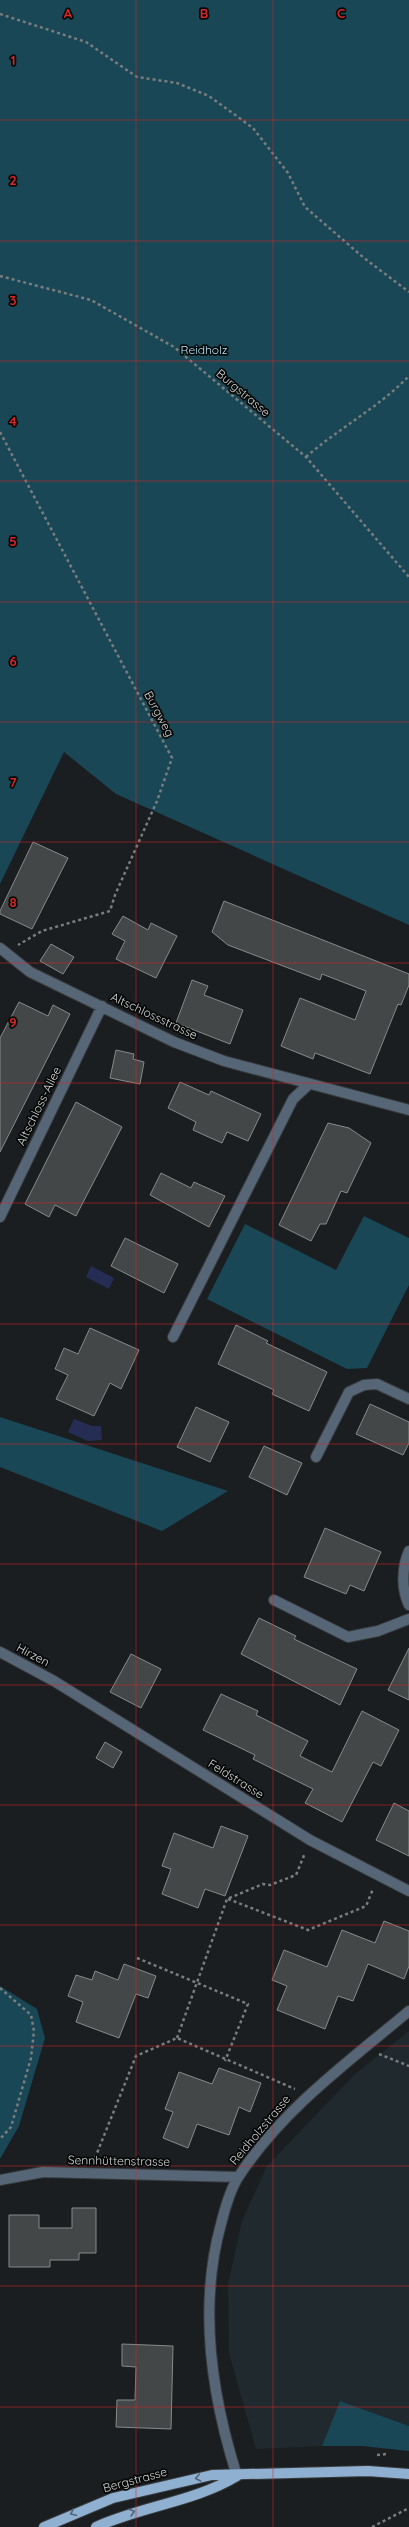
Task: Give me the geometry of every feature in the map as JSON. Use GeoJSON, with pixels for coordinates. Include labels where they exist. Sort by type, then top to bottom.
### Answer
{"type":"FeatureCollection","features":[{"type":"Feature","properties":{"kind":"main road","name":"Bergstrasse"},"geometry":{"type":"LineString","coordinates":[[44,2527],[112,2498],[212,2475],[237,2476],[368,2471],[409,2474]]}},
{"type":"Feature","properties":{"kind":"main road","name":"Bergstrasse"},"geometry":{"type":"LineString","coordinates":[[96,2527],[122,2515],[209,2491],[237,2476]]}},
{"type":"Feature","properties":{"kind":"street","name":"Altschlossstrasse"},"geometry":{"type":"LineString","coordinates":[[3,951],[30,972],[174,1042],[224,1061],[308,1085],[409,1110]]}},
{"type":"Feature","properties":{"kind":"street","name":"Altschloss-Allee"},"geometry":{"type":"LineString","coordinates":[[0,1217],[102,1006]]}},
{"type":"Feature","properties":{"kind":"street"},"geometry":{"type":"LineString","coordinates":[[173,1337],[293,1098],[308,1085]]}},
{"type":"Feature","properties":{"kind":"street"},"geometry":{"type":"LineString","coordinates":[[316,1457],[349,1392],[364,1385],[377,1384],[409,1399]]}},
{"type":"Feature","properties":{"kind":"street"},"geometry":{"type":"LineString","coordinates":[[409,1551],[403,1566],[406,1599],[409,1605]]}},
{"type":"Feature","properties":{"kind":"street"},"geometry":{"type":"LineString","coordinates":[[274,1600],[348,1637],[378,1631],[409,1619]]}},
{"type":"Feature","properties":{"kind":"street","name":"Hirzen"},"geometry":{"type":"LineString","coordinates":[[0,1652],[54,1681]]}},
{"type":"Feature","properties":{"kind":"street","name":"Feldstrasse"},"geometry":{"type":"LineString","coordinates":[[54,1681],[310,1840],[377,1876],[409,1891]]}},
{"type":"Feature","properties":{"kind":"street","name":"Reidholzstrasse"},"geometry":{"type":"LineString","coordinates":[[237,2476],[217,2407],[210,2358],[209,2306],[212,2255],[225,2208],[238,2177],[278,2126],[308,2094],[409,2011]]}},
{"type":"Feature","properties":{"kind":"street","name":"Sennhüttenstrasse"},"geometry":{"type":"LineString","coordinates":[[0,2180],[43,2172],[238,2177]]}},
{"type":"Feature","properties":{"kind":"path"},"geometry":{"type":"LineString","coordinates":[[0,14],[86,42],[137,77],[177,82],[209,96],[253,128],[288,173],[305,207],[364,258],[409,292]]}},
{"type":"Feature","properties":{"kind":"path","name":"Burgstrasse"},"geometry":{"type":"LineString","coordinates":[[0,276],[91,300],[174,347],[306,457],[409,577]]}},
{"type":"Feature","properties":{"kind":"path"},"geometry":{"type":"LineString","coordinates":[[306,457],[321,443],[396,390],[409,376]]}},
{"type":"Feature","properties":{"kind":"path","name":"Burgweg"},"geometry":{"type":"LineString","coordinates":[[0,432],[172,758],[157,801],[115,895],[110,911],[42,931],[3,951]]}},
{"type":"Feature","properties":{"kind":"path"},"geometry":{"type":"LineString","coordinates":[[89,2173],[136,2056],[177,2038],[196,1981],[227,1898],[263,1884],[270,1886],[296,1876],[310,1840]]}},
{"type":"Feature","properties":{"kind":"path"},"geometry":{"type":"LineString","coordinates":[[227,1898],[308,1930],[366,1906],[377,1876]]}},
{"type":"Feature","properties":{"kind":"path"},"geometry":{"type":"LineString","coordinates":[[137,1958],[196,1981],[248,2004],[225,2061]]}},
{"type":"Feature","properties":{"kind":"path"},"geometry":{"type":"LineString","coordinates":[[0,1988],[31,2015],[34,2031],[31,2058],[11,2127],[0,2139]]}},
{"type":"Feature","properties":{"kind":"path"},"geometry":{"type":"LineString","coordinates":[[177,2038],[225,2061],[308,2094]]}},
{"type":"Feature","properties":{"kind":"path"},"geometry":{"type":"LineString","coordinates":[[364,2048],[409,2066]]}},
{"type":"Feature","properties":{"kind":"path"},"geometry":{"type":"LineString","coordinates":[[372,2527],[409,2508]]}},
{"type":"Feature","properties":{"kind":"shaded area"},"geometry":{"type":"Polygon","coordinates":[[[91,1266],[114,1278],[109,1289],[86,1277],[91,1266]]]}},
{"type":"Feature","properties":{"kind":"shaded area"},"geometry":{"type":"Polygon","coordinates":[[[74,1419],[92,1426],[101,1426],[102,1440],[88,1441],[68,1432],[74,1419]]]}},
{"type":"Feature","properties":{"kind":"shaded area"},"geometry":{"type":"Polygon","coordinates":[[[409,2031],[409,2426],[340,2401],[322,2446],[256,2449],[229,2353],[228,2284],[242,2221],[267,2166],[354,2075],[409,2031]]]}},
{"type":"Feature","properties":{"kind":"green space","name":"Reidholz"},"geometry":{"type":"Polygon","coordinates":[[[0,0],[409,0],[409,925],[116,794],[64,752],[0,884],[0,0]]]}},
{"type":"Feature","properties":{"kind":"green space"},"geometry":{"type":"Polygon","coordinates":[[[364,1216],[409,1238],[409,1285],[367,1368],[347,1369],[207,1299],[245,1224],[336,1270],[364,1216]]]}},
{"type":"Feature","properties":{"kind":"green space"},"geometry":{"type":"Polygon","coordinates":[[[0,1417],[228,1491],[162,1531],[0,1467],[0,1417]]]}},
{"type":"Feature","properties":{"kind":"green space"},"geometry":{"type":"Polygon","coordinates":[[[0,1986],[37,2009],[45,2038],[19,2126],[0,2159],[0,1986]]]}},
{"type":"Feature","properties":{"kind":"green space"},"geometry":{"type":"Polygon","coordinates":[[[340,2401],[409,2426],[409,2451],[362,2446],[322,2446],[340,2401]]]}},
{"type":"Feature","properties":{"kind":"building"},"geometry":{"type":"Polygon","coordinates":[[[33,842],[68,858],[32,929],[0,914],[0,911],[33,842]]]}},
{"type":"Feature","properties":{"kind":"building"},"geometry":{"type":"Polygon","coordinates":[[[224,901],[409,974],[409,985],[401,1005],[398,1004],[370,1074],[315,1053],[313,1059],[281,1046],[300,998],[355,1020],[366,991],[322,974],[320,980],[228,945],[212,932],[224,901]]]}},
{"type":"Feature","properties":{"kind":"building"},"geometry":{"type":"Polygon","coordinates":[[[123,916],[148,930],[151,923],[177,936],[156,978],[116,959],[125,941],[112,934],[123,916]]]}},
{"type":"Feature","properties":{"kind":"building"},"geometry":{"type":"Polygon","coordinates":[[[51,944],[74,957],[63,974],[40,961],[51,944]]]}},
{"type":"Feature","properties":{"kind":"building"},"geometry":{"type":"Polygon","coordinates":[[[192,980],[208,986],[204,995],[243,1010],[230,1044],[176,1023],[192,980]]]}},
{"type":"Feature","properties":{"kind":"building"},"geometry":{"type":"Polygon","coordinates":[[[19,1002],[48,1016],[53,1005],[70,1014],[0,1152],[0,1038],[19,1002]]]}},
{"type":"Feature","properties":{"kind":"building"},"geometry":{"type":"Polygon","coordinates":[[[116,1050],[134,1054],[133,1059],[144,1062],[140,1084],[110,1078],[116,1050]]]}},
{"type":"Feature","properties":{"kind":"building"},"geometry":{"type":"Polygon","coordinates":[[[180,1082],[209,1095],[211,1091],[261,1114],[248,1141],[227,1132],[222,1143],[193,1130],[196,1122],[168,1108],[180,1082]]]}},
{"type":"Feature","properties":{"kind":"building"},"geometry":{"type":"Polygon","coordinates":[[[76,1102],[122,1127],[76,1216],[55,1205],[49,1217],[25,1204],[76,1102]]]}},
{"type":"Feature","properties":{"kind":"building"},"geometry":{"type":"Polygon","coordinates":[[[328,1123],[349,1128],[371,1143],[347,1193],[341,1191],[326,1224],[320,1224],[311,1241],[279,1225],[328,1123]]]}},
{"type":"Feature","properties":{"kind":"building"},"geometry":{"type":"Polygon","coordinates":[[[161,1173],[191,1188],[194,1182],[225,1196],[209,1227],[150,1195],[161,1173]]]}},
{"type":"Feature","properties":{"kind":"building"},"geometry":{"type":"Polygon","coordinates":[[[125,1238],[178,1264],[164,1293],[111,1266],[125,1238]]]}},
{"type":"Feature","properties":{"kind":"building"},"geometry":{"type":"Polygon","coordinates":[[[236,1325],[268,1341],[266,1343],[327,1372],[309,1411],[272,1394],[274,1390],[218,1364],[236,1325]]]}},
{"type":"Feature","properties":{"kind":"building"},"geometry":{"type":"Polygon","coordinates":[[[90,1328],[139,1350],[121,1389],[110,1383],[94,1416],[56,1399],[68,1375],[55,1369],[64,1348],[78,1354],[90,1328]]]}},
{"type":"Feature","properties":{"kind":"building"},"geometry":{"type":"Polygon","coordinates":[[[370,1404],[409,1422],[409,1443],[403,1455],[356,1434],[370,1404]]]}},
{"type":"Feature","properties":{"kind":"building"},"geometry":{"type":"Polygon","coordinates":[[[196,1407],[229,1422],[210,1462],[177,1447],[196,1407]]]}},
{"type":"Feature","properties":{"kind":"building"},"geometry":{"type":"Polygon","coordinates":[[[264,1446],[302,1463],[287,1495],[249,1477],[264,1446]]]}},
{"type":"Feature","properties":{"kind":"building"},"geometry":{"type":"Polygon","coordinates":[[[325,1528],[381,1552],[364,1591],[350,1585],[346,1594],[304,1577],[325,1528]]]}},
{"type":"Feature","properties":{"kind":"building"},"geometry":{"type":"Polygon","coordinates":[[[259,1618],[296,1636],[294,1639],[357,1669],[340,1705],[241,1654],[259,1618]]]}},
{"type":"Feature","properties":{"kind":"building"},"geometry":{"type":"Polygon","coordinates":[[[409,1648],[409,1700],[388,1690],[409,1648]]]}},
{"type":"Feature","properties":{"kind":"building"},"geometry":{"type":"Polygon","coordinates":[[[131,1654],[161,1669],[141,1708],[110,1692],[131,1654]]]}},
{"type":"Feature","properties":{"kind":"building"},"geometry":{"type":"Polygon","coordinates":[[[221,1694],[258,1711],[256,1715],[308,1741],[300,1756],[332,1772],[362,1711],[399,1730],[381,1766],[373,1762],[342,1822],[305,1803],[313,1789],[253,1759],[255,1755],[203,1730],[221,1694]]]}},
{"type":"Feature","properties":{"kind":"building"},"geometry":{"type":"Polygon","coordinates":[[[105,1742],[122,1752],[113,1768],[96,1758],[105,1742]]]}},
{"type":"Feature","properties":{"kind":"building"},"geometry":{"type":"Polygon","coordinates":[[[394,1803],[409,1811],[409,1856],[376,1840],[394,1803]]]}},
{"type":"Feature","properties":{"kind":"building"},"geometry":{"type":"Polygon","coordinates":[[[221,1826],[248,1836],[225,1896],[205,1889],[198,1908],[162,1894],[171,1869],[162,1866],[174,1833],[213,1848],[221,1826]]]}},
{"type":"Feature","properties":{"kind":"building"},"geometry":{"type":"Polygon","coordinates":[[[384,1921],[409,1931],[409,1966],[404,1979],[368,1964],[353,2001],[338,1996],[325,2029],[277,2010],[287,1986],[272,1980],[284,1950],[327,1967],[342,1930],[375,1943],[384,1921]]]}},
{"type":"Feature","properties":{"kind":"building"},"geometry":{"type":"Polygon","coordinates":[[[124,1964],[156,1976],[148,1998],[136,1994],[119,2038],[76,2022],[83,2002],[68,1996],[76,1975],[92,1980],[95,1971],[118,1980],[124,1964]]]}},
{"type":"Feature","properties":{"kind":"building"},"geometry":{"type":"Polygon","coordinates":[[[219,2068],[261,2083],[250,2112],[239,2107],[229,2135],[197,2124],[188,2148],[163,2138],[173,2112],[165,2109],[179,2072],[212,2084],[219,2068]]]}},
{"type":"Feature","properties":{"kind":"building"},"geometry":{"type":"Polygon","coordinates":[[[72,2208],[96,2208],[96,2253],[79,2253],[79,2260],[50,2260],[50,2267],[9,2267],[9,2215],[39,2215],[39,2228],[72,2228],[72,2208]]]}},
{"type":"Feature","properties":{"kind":"building"},"geometry":{"type":"Polygon","coordinates":[[[122,2344],[173,2346],[171,2429],[116,2427],[117,2400],[135,2400],[136,2367],[122,2366],[122,2344]]]}}]}
